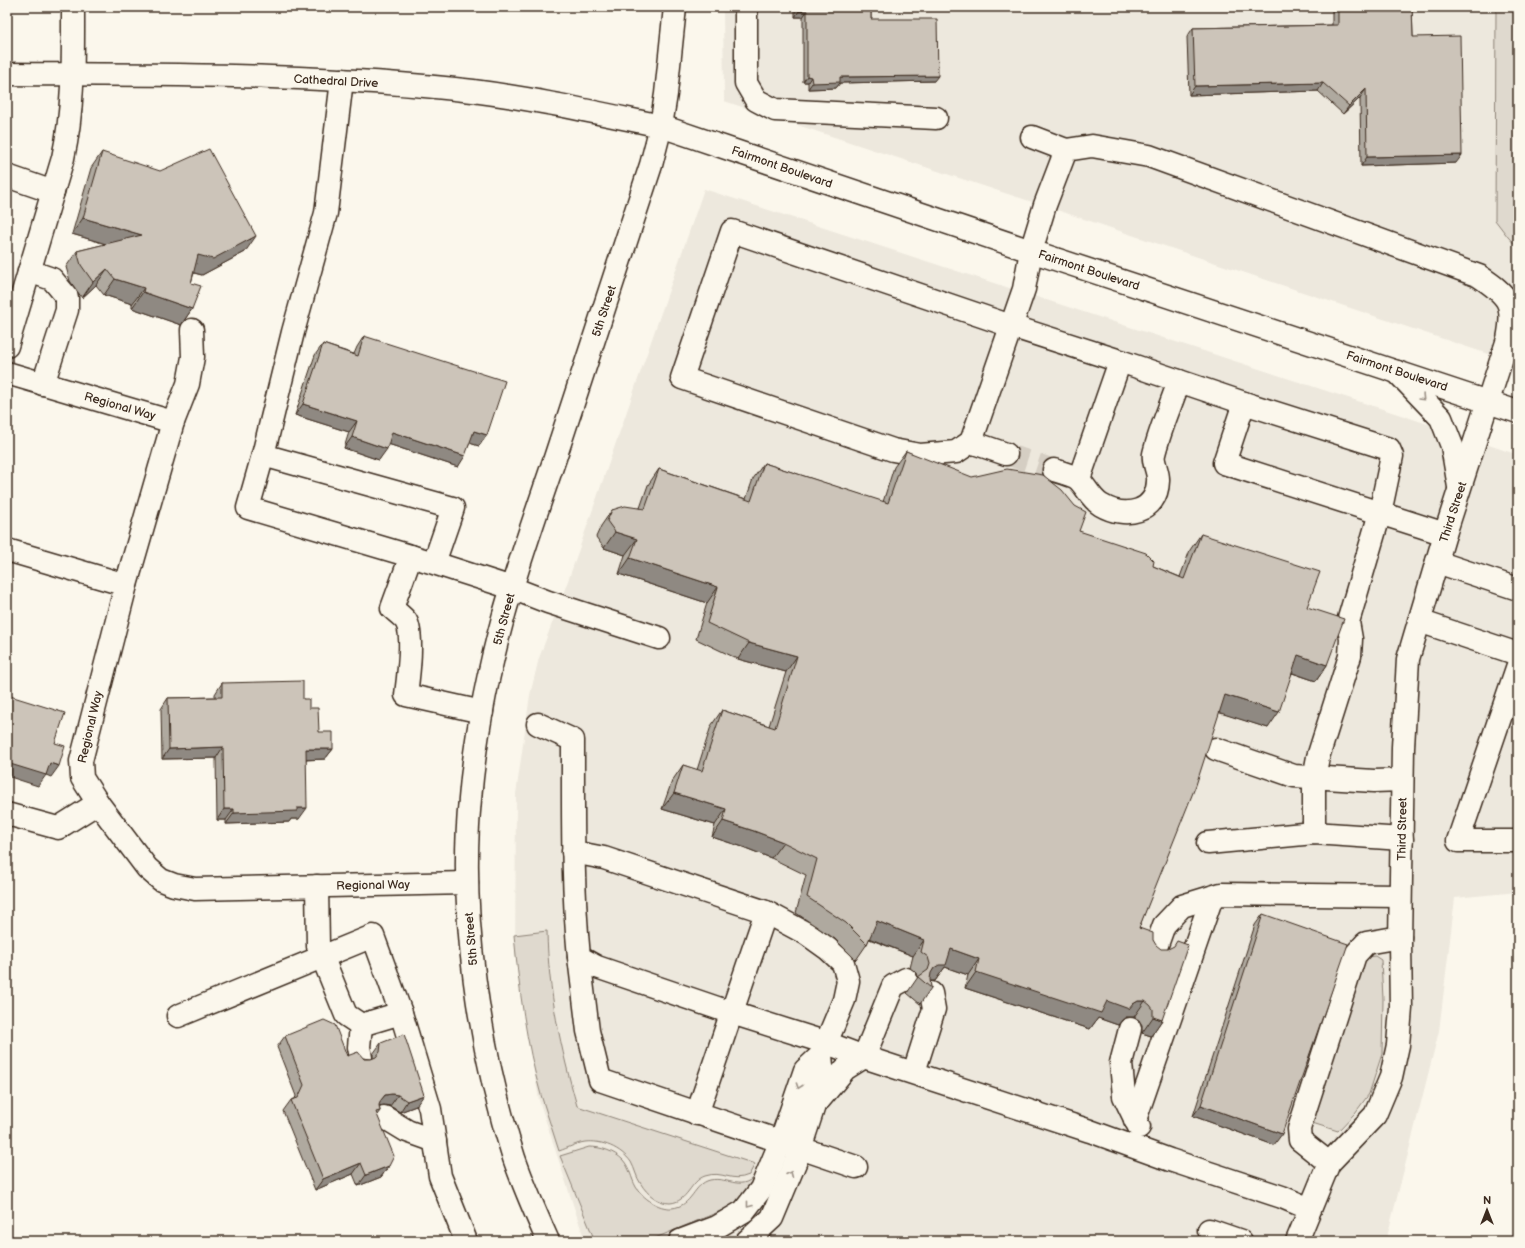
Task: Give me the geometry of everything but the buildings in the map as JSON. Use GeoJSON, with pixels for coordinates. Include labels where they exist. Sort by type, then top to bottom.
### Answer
{"type":"FeatureCollection","features":[{"type":"Feature","properties":{"kind":"street"},"geometry":{"type":"LineString","coordinates":[[7,342],[63,158],[69,125],[73,74],[73,7]]}},
{"type":"Feature","properties":{"kind":"street","name":"5th Street"},"geometry":{"type":"LineString","coordinates":[[548,1241],[526,1190],[515,1159],[496,1092],[482,1026],[471,943],[467,883],[467,834],[470,800],[482,712],[493,658],[512,588],[651,165],[661,126],[675,7]]}},
{"type":"Feature","properties":{"kind":"street"},"geometry":{"type":"LineString","coordinates":[[746,7],[746,83],[756,100],[774,110],[936,118]]}},
{"type":"Feature","properties":{"kind":"street","name":"Cathedral Drive"},"geometry":{"type":"LineString","coordinates":[[7,74],[212,76],[342,80],[440,88],[527,99],[661,126]]}},
{"type":"Feature","properties":{"kind":"street"},"geometry":{"type":"LineString","coordinates":[[342,80],[326,213],[293,332],[263,455],[248,508],[434,563],[659,638]]}},
{"type":"Feature","properties":{"kind":"street","name":"Fairmont Boulevard"},"geometry":{"type":"LineString","coordinates":[[661,126],[1031,251],[1395,370],[1518,412]]}},
{"type":"Feature","properties":{"kind":"street"},"geometry":{"type":"LineString","coordinates":[[1032,137],[1066,150],[1045,205],[1031,251],[1025,287],[1011,326],[971,442],[956,452],[920,455],[893,450],[682,378],[732,231],[1011,326],[1244,403],[1390,449],[1392,456],[1380,513],[1348,622],[1352,639],[1350,656],[1318,757],[1314,778],[1314,833]]}},
{"type":"Feature","properties":{"kind":"street","name":"Third Street"},"geometry":{"type":"LineString","coordinates":[[1066,150],[1092,146],[1149,156],[1479,276],[1500,290],[1510,304],[1511,322],[1508,339],[1489,402],[1445,534],[1408,659],[1402,780],[1400,896],[1401,1008],[1398,1045],[1391,1077],[1375,1115],[1329,1163],[1297,1241]]}},
{"type":"Feature","properties":{"kind":"street"},"geometry":{"type":"LineString","coordinates":[[7,176],[53,192]]}},
{"type":"Feature","properties":{"kind":"street"},"geometry":{"type":"LineString","coordinates":[[29,271],[52,279],[67,297],[67,310],[43,384]]}},
{"type":"Feature","properties":{"kind":"street"},"geometry":{"type":"LineString","coordinates":[[174,422],[188,384],[194,357],[192,330]]}},
{"type":"Feature","properties":{"kind":"street"},"geometry":{"type":"LineString","coordinates":[[1079,479],[1120,361]]}},
{"type":"Feature","properties":{"kind":"street"},"geometry":{"type":"LineString","coordinates":[[1395,370],[1441,418],[1452,446],[1460,491]]}},
{"type":"Feature","properties":{"kind":"street","name":"Regional Way"},"geometry":{"type":"LineString","coordinates":[[7,373],[174,422],[126,585],[81,761],[82,778],[98,803],[147,868],[161,880],[174,885],[195,889],[467,883]]}},
{"type":"Feature","properties":{"kind":"street"},"geometry":{"type":"LineString","coordinates":[[1054,470],[1079,479],[1087,493],[1101,505],[1117,511],[1134,512],[1148,506],[1156,494],[1158,480],[1153,456],[1180,381]]}},
{"type":"Feature","properties":{"kind":"street"},"geometry":{"type":"LineString","coordinates":[[1244,403],[1224,463],[1445,534]]}},
{"type":"Feature","properties":{"kind":"street"},"geometry":{"type":"LineString","coordinates":[[971,442],[1006,454]]}},
{"type":"Feature","properties":{"kind":"street"},"geometry":{"type":"LineString","coordinates":[[263,455],[453,508],[434,563]]}},
{"type":"Feature","properties":{"kind":"street"},"geometry":{"type":"LineString","coordinates":[[7,550],[126,585]]}},
{"type":"Feature","properties":{"kind":"street"},"geometry":{"type":"LineString","coordinates":[[411,556],[392,608],[406,622],[410,641],[410,668],[406,695],[482,712]]}},
{"type":"Feature","properties":{"kind":"street"},"geometry":{"type":"LineString","coordinates":[[1437,562],[1518,589]]}},
{"type":"Feature","properties":{"kind":"street"},"geometry":{"type":"LineString","coordinates":[[1419,621],[1518,654]]}},
{"type":"Feature","properties":{"kind":"street"},"geometry":{"type":"LineString","coordinates":[[1518,665],[1458,841],[1518,841]]}},
{"type":"Feature","properties":{"kind":"street"},"geometry":{"type":"LineString","coordinates":[[538,724],[573,740],[573,852],[576,925],[588,1031],[600,1080],[856,1168]]}},
{"type":"Feature","properties":{"kind":"street"},"geometry":{"type":"LineString","coordinates":[[1216,749],[1294,776],[1374,781],[1402,780]]}},
{"type":"Feature","properties":{"kind":"street"},"geometry":{"type":"LineString","coordinates":[[7,814],[58,828],[98,803]]}},
{"type":"Feature","properties":{"kind":"street"},"geometry":{"type":"LineString","coordinates":[[1208,843],[1314,833],[1402,839]]}},
{"type":"Feature","properties":{"kind":"street"},"geometry":{"type":"LineString","coordinates":[[573,852],[604,858],[766,912],[807,934],[828,948],[843,963],[848,981],[844,1000],[824,1049],[805,1070],[790,1146],[772,1218],[758,1238],[748,1228],[717,1227]]}},
{"type":"Feature","properties":{"kind":"street"},"geometry":{"type":"LineString","coordinates":[[317,886],[318,946],[346,1015],[361,1025]]}},
{"type":"Feature","properties":{"kind":"street"},"geometry":{"type":"LineString","coordinates":[[1154,953],[1164,926],[1182,906],[1221,894],[1400,896]]}},
{"type":"Feature","properties":{"kind":"street"},"geometry":{"type":"LineString","coordinates":[[1135,1120],[1212,897]]}},
{"type":"Feature","properties":{"kind":"street"},"geometry":{"type":"LineString","coordinates":[[697,1114],[766,912]]}},
{"type":"Feature","properties":{"kind":"street"},"geometry":{"type":"LineString","coordinates":[[178,1016],[373,936],[401,1013],[430,1109],[440,1176],[466,1241]]}},
{"type":"Feature","properties":{"kind":"street"},"geometry":{"type":"LineString","coordinates":[[1329,1163],[1300,1140],[1299,1129],[1355,955],[1366,943],[1400,937]]}},
{"type":"Feature","properties":{"kind":"street"},"geometry":{"type":"LineString","coordinates":[[579,957],[597,967],[732,1013],[824,1049],[864,1057],[914,1072],[1282,1197],[1310,1209]]}},
{"type":"Feature","properties":{"kind":"street"},"geometry":{"type":"LineString","coordinates":[[680,1241],[717,1227],[744,1211],[790,1146],[815,1105],[846,1069],[864,1057],[893,986],[906,979]]}},
{"type":"Feature","properties":{"kind":"street"},"geometry":{"type":"LineString","coordinates":[[914,1072],[934,1009],[931,993]]}},
{"type":"Feature","properties":{"kind":"street"},"geometry":{"type":"LineString","coordinates":[[361,1025],[401,1013]]}},
{"type":"Feature","properties":{"kind":"street"},"geometry":{"type":"LineString","coordinates":[[361,1025],[359,1047],[361,1058]]}},
{"type":"Feature","properties":{"kind":"street"},"geometry":{"type":"LineString","coordinates":[[1130,1029],[1121,1063],[1124,1096],[1140,1130],[1161,1157]]}},
{"type":"Feature","properties":{"kind":"street"},"geometry":{"type":"LineString","coordinates":[[815,1105],[824,1078],[824,1049]]}},
{"type":"Feature","properties":{"kind":"street"},"geometry":{"type":"LineString","coordinates":[[384,1117],[407,1131],[435,1141]]}},
{"type":"Feature","properties":{"kind":"street"},"geometry":{"type":"LineString","coordinates":[[1209,1230],[1241,1241]]}},
{"type":"Feature","properties":{"kind":"shaded area"},"geometry":{"type":"Polygon","coordinates":[[[723,7],[1518,7],[1518,364],[1066,213],[724,101],[723,7]]]}},
{"type":"Feature","properties":{"kind":"shaded area"},"geometry":{"type":"Polygon","coordinates":[[[1496,7],[1518,7],[1518,248],[1495,220],[1496,7]]]}},
{"type":"Feature","properties":{"kind":"shaded area"},"geometry":{"type":"Polygon","coordinates":[[[704,189],[1407,417],[1518,455],[1518,892],[1455,898],[1439,1031],[1386,1241],[585,1241],[539,1100],[515,957],[516,794],[530,695],[539,658],[569,578],[704,189]]]}},
{"type":"Feature","properties":{"kind":"shaded area"},"geometry":{"type":"Polygon","coordinates":[[[547,931],[550,976],[556,1020],[577,1106],[755,1164],[749,1175],[737,1178],[717,1174],[705,1176],[696,1182],[681,1199],[676,1202],[666,1203],[657,1200],[643,1188],[631,1162],[617,1149],[611,1146],[598,1142],[585,1142],[559,1151],[541,1095],[531,1056],[521,995],[514,935],[547,931]]]}},
{"type":"Feature","properties":{"kind":"shaded area"},"geometry":{"type":"Polygon","coordinates":[[[1375,956],[1381,960],[1383,999],[1382,1054],[1369,1094],[1355,1113],[1338,1131],[1309,1122],[1366,957],[1375,956]]]}},
{"type":"Feature","properties":{"kind":"shaded area"},"geometry":{"type":"Polygon","coordinates":[[[589,1147],[607,1150],[616,1154],[627,1166],[634,1184],[639,1191],[651,1202],[661,1207],[672,1208],[679,1206],[689,1199],[704,1182],[710,1180],[717,1179],[741,1183],[746,1182],[758,1172],[756,1186],[736,1204],[648,1241],[595,1241],[560,1156],[589,1147]]]}},
{"type":"Feature","properties":{"kind":"tunnel"},"geometry":{"type":"LineString","coordinates":[[1006,454],[1054,470]]}}]}
